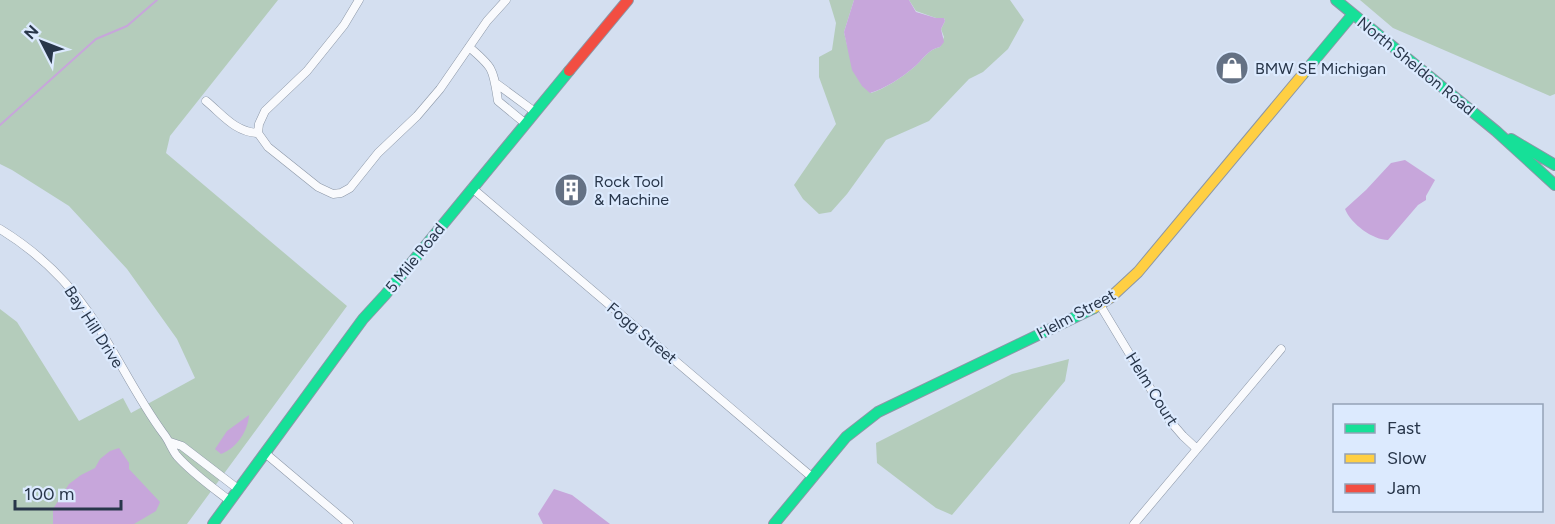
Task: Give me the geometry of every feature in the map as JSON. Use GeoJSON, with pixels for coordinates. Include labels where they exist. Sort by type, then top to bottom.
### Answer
{"type":"FeatureCollection","features":[{"type":"Feature","properties":{"kind":"street"},"geometry":{"type":"LineString","coordinates":[[359,0],[344,25],[307,70],[265,111],[259,124],[258,133],[268,147],[318,187],[333,194],[350,188],[378,153],[417,117],[440,89],[487,21],[506,0]]}},
{"type":"Feature","properties":{"kind":"street","name":"5 Mile Road"},"geometry":{"type":"LineString","coordinates":[[213,524],[363,319],[628,0]]}},
{"type":"Feature","properties":{"kind":"street","name":"North Sheldon Road"},"geometry":{"type":"LineString","coordinates":[[1336,0],[1496,131],[1555,185]]}},
{"type":"Feature","properties":{"kind":"street","name":"Helm Street"},"geometry":{"type":"LineString","coordinates":[[774,524],[846,437],[878,412],[1100,305],[1121,290],[1138,273],[1353,14]]}},
{"type":"Feature","properties":{"kind":"street"},"geometry":{"type":"LineString","coordinates":[[469,47],[489,64],[497,84],[498,101],[526,124]]}},
{"type":"Feature","properties":{"kind":"street"},"geometry":{"type":"LineString","coordinates":[[497,84],[535,112]]}},
{"type":"Feature","properties":{"kind":"street"},"geometry":{"type":"LineString","coordinates":[[206,100],[238,129],[258,133]]}},
{"type":"Feature","properties":{"kind":"street","name":"North Sheldon Road"},"geometry":{"type":"LineString","coordinates":[[1496,131],[1555,165]]}},
{"type":"Feature","properties":{"kind":"street","name":"Fogg Street"},"geometry":{"type":"LineString","coordinates":[[472,188],[813,477]]}},
{"type":"Feature","properties":{"kind":"street","name":"Bay Hill Drive"},"geometry":{"type":"LineString","coordinates":[[0,229],[52,268],[68,286],[88,311],[144,407],[176,454],[230,501]]}},
{"type":"Feature","properties":{"kind":"street","name":"Helm Court"},"geometry":{"type":"LineString","coordinates":[[1100,305],[1170,421],[1197,449]]}},
{"type":"Feature","properties":{"kind":"street"},"geometry":{"type":"LineString","coordinates":[[1134,524],[1281,349]]}},
{"type":"Feature","properties":{"kind":"street","name":"Bay Hill Drive"},"geometry":{"type":"LineString","coordinates":[[170,442],[182,446],[238,489]]}},
{"type":"Feature","properties":{"kind":"street"},"geometry":{"type":"LineString","coordinates":[[265,453],[349,524]]}},
{"type":"Feature","properties":{"kind":"green space"},"geometry":{"type":"Polygon","coordinates":[[[0,0],[278,0],[170,136],[166,153],[347,306],[187,524],[0,524],[0,309],[17,322],[79,421],[123,398],[131,413],[195,378],[177,339],[127,269],[69,206],[0,164],[0,0]]]}},
{"type":"Feature","properties":{"kind":"green space"},"geometry":{"type":"Polygon","coordinates":[[[829,0],[854,0],[844,32],[847,45],[871,93],[898,79],[929,52],[940,47],[944,37],[941,29],[944,18],[936,18],[916,11],[909,0],[1010,0],[1024,20],[1008,49],[983,72],[969,79],[929,121],[886,140],[831,212],[819,214],[803,199],[794,185],[836,124],[819,77],[819,57],[832,50],[836,23],[829,0]]]}},
{"type":"Feature","properties":{"kind":"green space"},"geometry":{"type":"Polygon","coordinates":[[[1360,0],[1555,0],[1555,94],[1550,96],[1393,28],[1360,0]]]}},
{"type":"Feature","properties":{"kind":"green space"},"geometry":{"type":"Polygon","coordinates":[[[1069,359],[1065,381],[952,515],[936,508],[877,463],[876,443],[1012,374],[1069,359]]]}},
{"type":"Feature","properties":{"kind":"shaded area"},"geometry":{"type":"Polygon","coordinates":[[[854,0],[909,0],[916,12],[944,18],[941,29],[944,42],[898,79],[870,93],[862,86],[852,70],[844,32],[854,0]]]}},
{"type":"Feature","properties":{"kind":"shaded area"},"geometry":{"type":"Polygon","coordinates":[[[1405,160],[1435,180],[1426,200],[1418,205],[1388,240],[1369,234],[1352,220],[1345,209],[1391,163],[1405,160]]]}},
{"type":"Feature","properties":{"kind":"shaded area"},"geometry":{"type":"Polygon","coordinates":[[[249,415],[244,433],[232,448],[221,454],[215,449],[227,431],[249,415]]]}},
{"type":"Feature","properties":{"kind":"shaded area"},"geometry":{"type":"Polygon","coordinates":[[[119,448],[129,463],[129,469],[160,502],[156,511],[134,524],[53,524],[53,509],[69,484],[95,468],[100,459],[110,451],[119,448]]]}},
{"type":"Feature","properties":{"kind":"shaded area"},"geometry":{"type":"Polygon","coordinates":[[[554,489],[572,495],[610,524],[543,524],[538,514],[554,489]]]}},
{"type":"Feature","properties":{"kind":"waterway"},"geometry":{"type":"LineString","coordinates":[[0,125],[96,39],[127,26],[157,0]]}},
{"type":"Feature","properties":{"kind":"traffic: fast"},"geometry":{"type":"LineString","coordinates":[[1336,0],[1496,131],[1555,185]]}},
{"type":"Feature","properties":{"kind":"traffic: fast"},"geometry":{"type":"LineString","coordinates":[[1303,74],[1353,14]]}},
{"type":"Feature","properties":{"kind":"traffic: fast"},"geometry":{"type":"LineString","coordinates":[[213,524],[363,319],[569,71]]}},
{"type":"Feature","properties":{"kind":"traffic: fast"},"geometry":{"type":"LineString","coordinates":[[1511,139],[1555,165]]}},
{"type":"Feature","properties":{"kind":"traffic: fast"},"geometry":{"type":"LineString","coordinates":[[774,524],[846,437],[878,412],[1094,308]]}},
{"type":"Feature","properties":{"kind":"traffic: slow"},"geometry":{"type":"LineString","coordinates":[[1094,308],[1110,298],[1138,272],[1303,74]]}},
{"type":"Feature","properties":{"kind":"traffic: jam"},"geometry":{"type":"LineString","coordinates":[[569,71],[628,0]]}},
{"type":"Feature","properties":{"kind":"place","name":"BMW SE Michigan"},"geometry":{"type":"Point","coordinates":[1232,68]}},
{"type":"Feature","properties":{"kind":"place","name":"Rock Tool & Machine"},"geometry":{"type":"Point","coordinates":[571,190]}}]}
